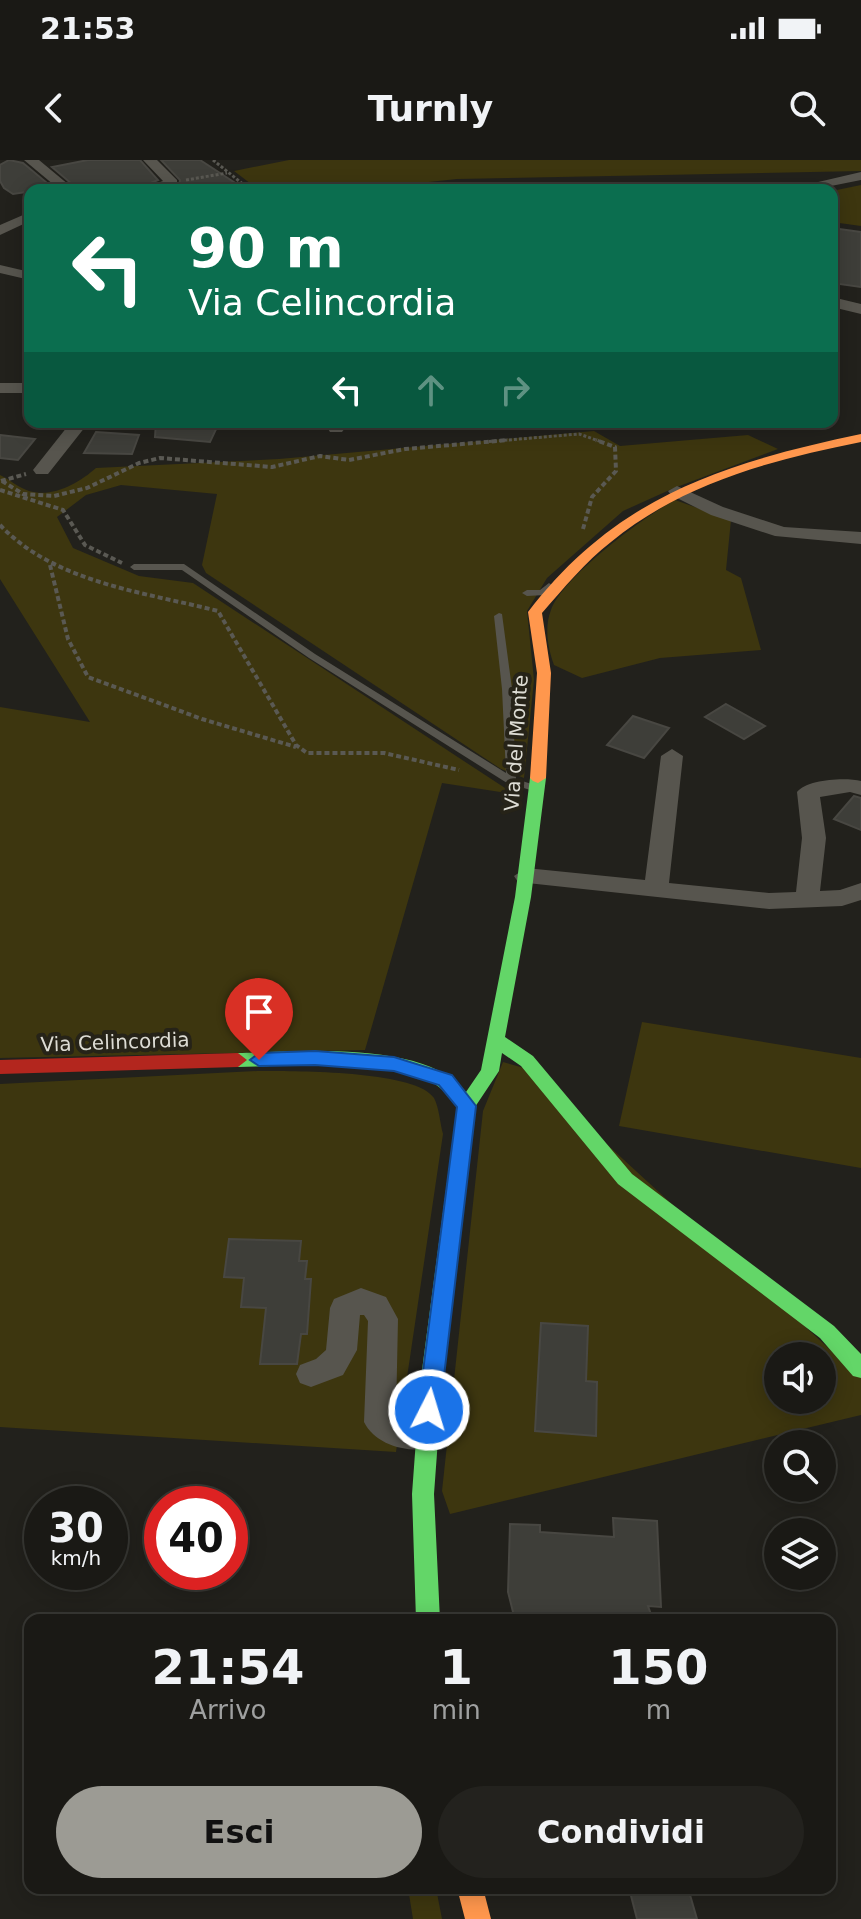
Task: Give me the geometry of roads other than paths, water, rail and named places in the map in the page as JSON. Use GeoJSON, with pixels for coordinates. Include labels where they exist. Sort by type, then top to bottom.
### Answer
{"type":"FeatureCollection","features":[{"type":"Feature","properties":{"kind":"street"},"geometry":{"type":"LineString","coordinates":[[31,160],[61,184]]}},
{"type":"Feature","properties":{"kind":"street"},"geometry":{"type":"LineString","coordinates":[[150,160],[172,183],[168,184]]}},
{"type":"Feature","properties":{"kind":"street"},"geometry":{"type":"LineString","coordinates":[[821,184],[861,176]]}},
{"type":"Feature","properties":{"kind":"street"},"geometry":{"type":"LineString","coordinates":[[0,231],[24,219]]}},
{"type":"Feature","properties":{"kind":"street"},"geometry":{"type":"LineString","coordinates":[[0,269],[24,275]]}},
{"type":"Feature","properties":{"kind":"street"},"geometry":{"type":"LineString","coordinates":[[838,306],[861,309]]}},
{"type":"Feature","properties":{"kind":"street"},"geometry":{"type":"LineString","coordinates":[[0,388],[24,388]]}},
{"type":"Feature","properties":{"kind":"street"},"geometry":{"type":"LineString","coordinates":[[42,470],[75,428]]}},
{"type":"Feature","properties":{"kind":"street","name":"Via del Monte"},"geometry":{"type":"LineString","coordinates":[[466,1106],[490,1071],[514,958],[526,876],[537,789],[544,673],[535,612],[558,579],[633,513],[703,477],[817,446],[861,438]]}},
{"type":"Feature","properties":{"kind":"street"},"geometry":{"type":"LineString","coordinates":[[677,491],[717,511],[782,532],[861,538]]}},
{"type":"Feature","properties":{"kind":"street"},"geometry":{"type":"LineString","coordinates":[[656,890],[672,756]]}},
{"type":"Feature","properties":{"kind":"street"},"geometry":{"type":"LineString","coordinates":[[807,900],[814,838],[808,792],[851,785],[861,788]]}},
{"type":"Feature","properties":{"kind":"street"},"geometry":{"type":"LineString","coordinates":[[526,876],[769,901],[842,898],[861,891]]}},
{"type":"Feature","properties":{"kind":"street"},"geometry":{"type":"LineString","coordinates":[[496,1040],[527,1061],[625,1179],[827,1332],[861,1369]]}},
{"type":"Feature","properties":{"kind":"street","name":"Via Celincordia"},"geometry":{"type":"LineString","coordinates":[[0,1067],[315,1058],[394,1064],[445,1080],[466,1106]]}},
{"type":"Feature","properties":{"kind":"street"},"geometry":{"type":"LineString","coordinates":[[428,1614],[423,1494],[427,1436],[466,1106]]}},
{"type":"Feature","properties":{"kind":"street"},"geometry":{"type":"LineString","coordinates":[[311,1374],[322,1373],[336,1364],[345,1348],[345,1308],[361,1300],[375,1306],[383,1319],[380,1422],[394,1432],[427,1436]]}},
{"type":"Feature","properties":{"kind":"street"},"geometry":{"type":"LineString","coordinates":[[472,1894],[478,1919]]}},
{"type":"Feature","properties":{"kind":"lane"},"geometry":{"type":"LineString","coordinates":[[134,567],[184,567],[312,656],[511,781],[537,789]]}},
{"type":"Feature","properties":{"kind":"lane"},"geometry":{"type":"LineString","coordinates":[[527,593],[542,593],[558,579]]}},
{"type":"Feature","properties":{"kind":"lane"},"geometry":{"type":"LineString","coordinates":[[499,616],[507,689],[511,781]]}}]}
